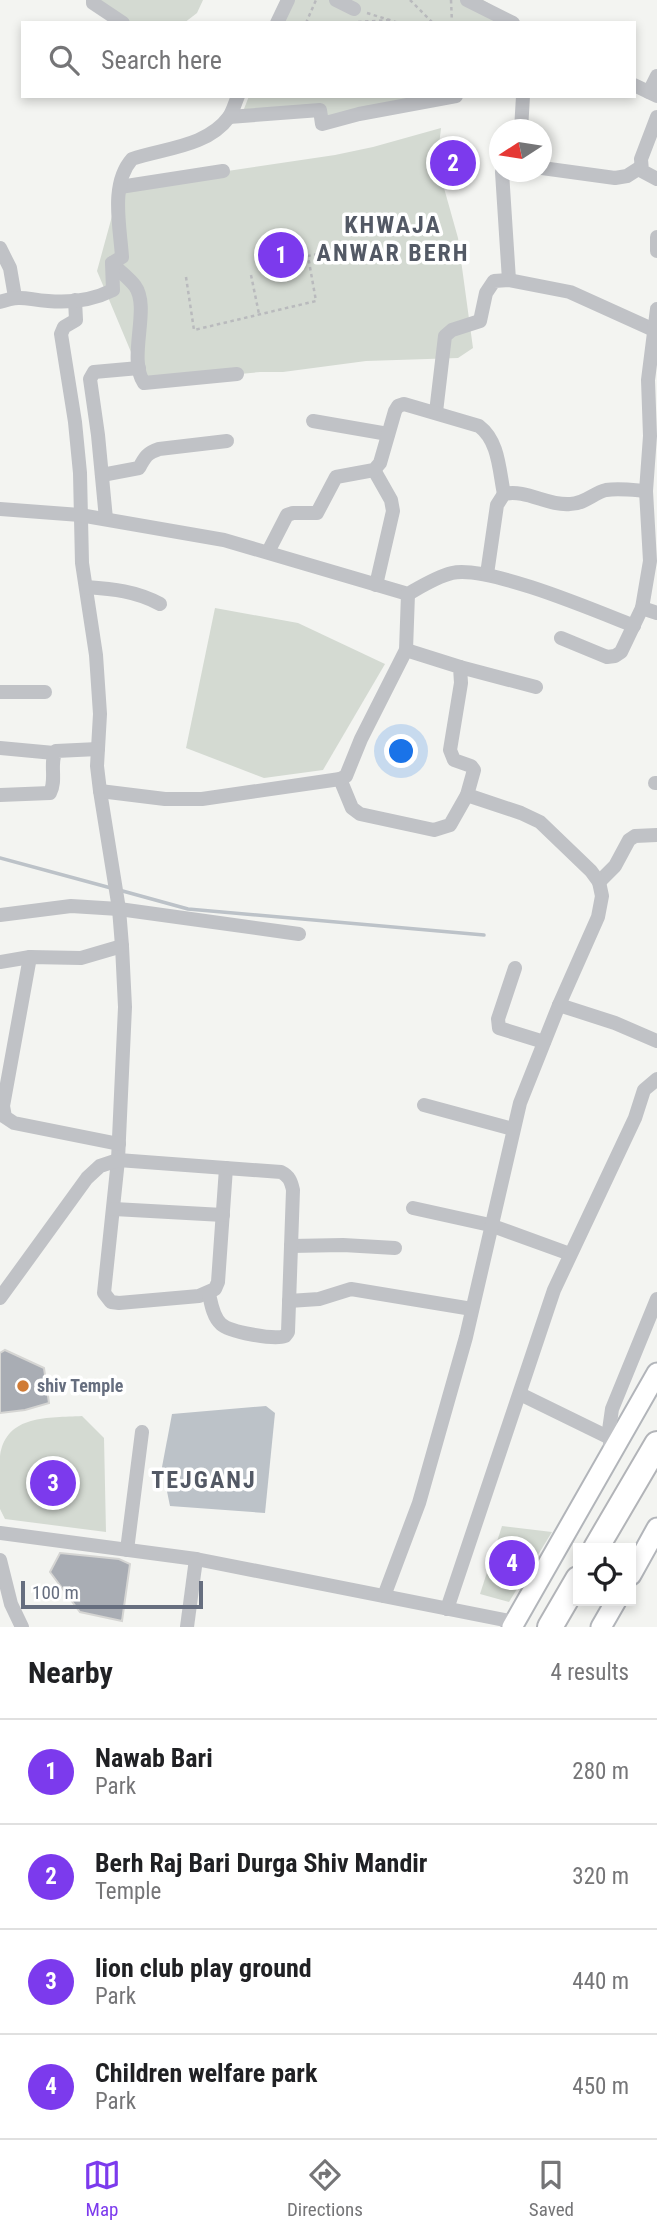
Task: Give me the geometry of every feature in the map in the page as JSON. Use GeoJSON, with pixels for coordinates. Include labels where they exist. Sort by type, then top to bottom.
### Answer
{"type":"FeatureCollection","features":[{"type":"Feature","properties":{"kind":"highway"},"geometry":{"type":"LineString","coordinates":[[599,1543],[657,1444]]}},
{"type":"Feature","properties":{"kind":"highway"},"geometry":{"type":"LineString","coordinates":[[618,1543],[657,1476]]}},
{"type":"Feature","properties":{"kind":"highway"},"geometry":{"type":"LineString","coordinates":[[550,1627],[573,1588]]}},
{"type":"Feature","properties":{"kind":"highway"},"geometry":{"type":"LineString","coordinates":[[568,1627],[581,1606]]}},
{"type":"Feature","properties":{"kind":"main road"},"geometry":{"type":"LineString","coordinates":[[514,1625],[610,1446],[657,1373]]}},
{"type":"Feature","properties":{"kind":"main road"},"geometry":{"type":"LineString","coordinates":[[636,1566],[657,1528]]}},
{"type":"Feature","properties":{"kind":"main road"},"geometry":{"type":"LineString","coordinates":[[601,1627],[613,1606]]}},
{"type":"Feature","properties":{"kind":"street"},"geometry":{"type":"LineString","coordinates":[[93,0],[119,21]]}},
{"type":"Feature","properties":{"kind":"street"},"geometry":{"type":"LineString","coordinates":[[278,21],[288,0]]}},
{"type":"Feature","properties":{"kind":"street"},"geometry":{"type":"LineString","coordinates":[[336,0],[356,16]]}},
{"type":"Feature","properties":{"kind":"street"},"geometry":{"type":"LineString","coordinates":[[467,0],[509,21]]}},
{"type":"Feature","properties":{"kind":"street"},"geometry":{"type":"LineString","coordinates":[[636,86],[653,94],[657,76]]}},
{"type":"Feature","properties":{"kind":"street"},"geometry":{"type":"LineString","coordinates":[[111,263],[122,257],[118,211],[120,187],[126,166],[132,159],[196,141],[212,132],[229,117],[234,98]]}},
{"type":"Feature","properties":{"kind":"street"},"geometry":{"type":"LineString","coordinates":[[229,117],[320,110],[323,124],[359,114],[445,98]]}},
{"type":"Feature","properties":{"kind":"street"},"geometry":{"type":"LineString","coordinates":[[522,119],[523,98]]}},
{"type":"Feature","properties":{"kind":"street"},"geometry":{"type":"LineString","coordinates":[[657,117],[641,159],[641,167],[646,174],[657,179]]}},
{"type":"Feature","properties":{"kind":"street"},"geometry":{"type":"LineString","coordinates":[[552,169],[615,178],[627,176],[641,167]]}},
{"type":"Feature","properties":{"kind":"street"},"geometry":{"type":"LineString","coordinates":[[120,187],[223,172]]}},
{"type":"Feature","properties":{"kind":"street"},"geometry":{"type":"LineString","coordinates":[[503,182],[509,280]]}},
{"type":"Feature","properties":{"kind":"street"},"geometry":{"type":"LineString","coordinates":[[657,237],[657,251]]}},
{"type":"Feature","properties":{"kind":"street"},"geometry":{"type":"LineString","coordinates":[[0,247],[10,268],[15,298]]}},
{"type":"Feature","properties":{"kind":"street"},"geometry":{"type":"LineString","coordinates":[[0,302],[20,296],[48,301],[102,296],[113,290],[111,263]]}},
{"type":"Feature","properties":{"kind":"street"},"geometry":{"type":"LineString","coordinates":[[111,263],[136,288],[138,294],[141,380],[148,384],[237,374]]}},
{"type":"Feature","properties":{"kind":"street"},"geometry":{"type":"LineString","coordinates":[[436,412],[445,336],[452,330],[480,321],[490,285],[501,279],[570,292],[653,330]]}},
{"type":"Feature","properties":{"kind":"street"},"geometry":{"type":"LineString","coordinates":[[75,300],[75,320],[64,327],[61,334],[80,473],[80,515],[100,714],[100,791],[119,909],[125,1007],[118,1160],[104,1293],[111,1302],[209,1294],[215,1289],[218,1282],[226,1168]]}},
{"type":"Feature","properties":{"kind":"street"},"geometry":{"type":"LineString","coordinates":[[561,638],[607,657],[615,656],[621,652],[642,608],[650,561],[646,491],[652,411],[648,380],[657,309]]}},
{"type":"Feature","properties":{"kind":"street"},"geometry":{"type":"LineString","coordinates":[[106,519],[91,374],[139,368]]}},
{"type":"Feature","properties":{"kind":"street"},"geometry":{"type":"LineString","coordinates":[[268,552],[287,515],[317,513],[335,477],[374,470],[380,463],[398,406],[410,405],[479,426],[489,434],[494,444],[504,494],[496,505],[486,574]]}},
{"type":"Feature","properties":{"kind":"street"},"geometry":{"type":"LineString","coordinates":[[313,421],[388,434]]}},
{"type":"Feature","properties":{"kind":"street"},"geometry":{"type":"LineString","coordinates":[[103,475],[139,468],[149,452],[159,449],[227,441]]}},
{"type":"Feature","properties":{"kind":"street"},"geometry":{"type":"LineString","coordinates":[[374,470],[391,500],[393,511],[376,584]]}},
{"type":"Feature","properties":{"kind":"street"},"geometry":{"type":"LineString","coordinates":[[504,494],[519,493],[569,505],[587,501],[606,490],[646,491]]}},
{"type":"Feature","properties":{"kind":"street"},"geometry":{"type":"LineString","coordinates":[[0,509],[80,515],[224,540],[408,594],[437,578],[454,573],[486,574],[570,601],[634,626]]}},
{"type":"Feature","properties":{"kind":"street"},"geometry":{"type":"LineString","coordinates":[[86,587],[144,595],[160,604]]}},
{"type":"Feature","properties":{"kind":"street"},"geometry":{"type":"LineString","coordinates":[[100,791],[165,799],[202,799],[346,776],[361,739],[406,650],[408,594]]}},
{"type":"Feature","properties":{"kind":"street"},"geometry":{"type":"LineString","coordinates":[[642,608],[657,613]]}},
{"type":"Feature","properties":{"kind":"street"},"geometry":{"type":"LineString","coordinates":[[406,650],[536,687]]}},
{"type":"Feature","properties":{"kind":"street"},"geometry":{"type":"LineString","coordinates":[[340,779],[352,808],[360,814],[434,830],[450,825],[467,795],[474,770],[471,766],[454,760],[450,750],[461,683],[460,667]]}},
{"type":"Feature","properties":{"kind":"street"},"geometry":{"type":"LineString","coordinates":[[0,692],[45,692]]}},
{"type":"Feature","properties":{"kind":"street"},"geometry":{"type":"LineString","coordinates":[[0,748],[54,753],[61,749],[98,749]]}},
{"type":"Feature","properties":{"kind":"street"},"geometry":{"type":"LineString","coordinates":[[0,795],[50,793],[53,789],[54,753]]}},
{"type":"Feature","properties":{"kind":"street"},"geometry":{"type":"LineString","coordinates":[[384,1596],[419,1503],[472,1308],[520,1103],[598,917],[603,896],[599,882],[591,871],[540,822],[467,795]]}},
{"type":"Feature","properties":{"kind":"street"},"geometry":{"type":"LineString","coordinates":[[599,882],[615,866],[629,840],[635,836],[657,835]]}},
{"type":"Feature","properties":{"kind":"street"},"geometry":{"type":"LineString","coordinates":[[0,915],[71,906],[119,909],[299,934]]}},
{"type":"Feature","properties":{"kind":"street"},"geometry":{"type":"LineString","coordinates":[[0,962],[30,957],[81,958],[122,946]]}},
{"type":"Feature","properties":{"kind":"street"},"geometry":{"type":"LineString","coordinates":[[30,957],[3,1106],[5,1117],[14,1123],[119,1144]]}},
{"type":"Feature","properties":{"kind":"street"},"geometry":{"type":"LineString","coordinates":[[514,968],[498,1018],[499,1028],[544,1042]]}},
{"type":"Feature","properties":{"kind":"street"},"geometry":{"type":"LineString","coordinates":[[559,1005],[615,1023],[657,1041]]}},
{"type":"Feature","properties":{"kind":"street"},"geometry":{"type":"LineString","coordinates":[[447,1609],[554,1290],[635,1118],[644,1090],[657,1079]]}},
{"type":"Feature","properties":{"kind":"street"},"geometry":{"type":"LineString","coordinates":[[424,1105],[513,1129]]}},
{"type":"Feature","properties":{"kind":"street"},"geometry":{"type":"LineString","coordinates":[[0,1298],[87,1178],[100,1166],[118,1160],[281,1172],[287,1175],[293,1190],[288,1332],[285,1336],[271,1338],[221,1325],[216,1319],[209,1294]]}},
{"type":"Feature","properties":{"kind":"street"},"geometry":{"type":"LineString","coordinates":[[414,1208],[490,1225],[570,1254]]}},
{"type":"Feature","properties":{"kind":"street"},"geometry":{"type":"LineString","coordinates":[[114,1209],[223,1214]]}},
{"type":"Feature","properties":{"kind":"street"},"geometry":{"type":"LineString","coordinates":[[291,1246],[395,1248]]}},
{"type":"Feature","properties":{"kind":"street"},"geometry":{"type":"LineString","coordinates":[[289,1301],[318,1300],[351,1289],[472,1308]]}},
{"type":"Feature","properties":{"kind":"street"},"geometry":{"type":"LineString","coordinates":[[520,1394],[610,1446],[612,1409],[657,1300]]}},
{"type":"Feature","properties":{"kind":"street"},"geometry":{"type":"LineString","coordinates":[[127,1550],[142,1432]]}},
{"type":"Feature","properties":{"kind":"street"},"geometry":{"type":"LineString","coordinates":[[0,1533],[196,1559],[514,1625]]}},
{"type":"Feature","properties":{"kind":"street"},"geometry":{"type":"LineString","coordinates":[[187,1627],[196,1559]]}},
{"type":"Feature","properties":{"kind":"street"},"geometry":{"type":"LineString","coordinates":[[0,1560],[11,1604],[22,1627]]}},
{"type":"Feature","properties":{"kind":"path"},"geometry":{"type":"LineString","coordinates":[[307,21],[316,0]]}},
{"type":"Feature","properties":{"kind":"path"},"geometry":{"type":"LineString","coordinates":[[410,0],[431,21]]}},
{"type":"Feature","properties":{"kind":"path"},"geometry":{"type":"LineString","coordinates":[[452,0],[452,21]]}},
{"type":"Feature","properties":{"kind":"path"},"geometry":{"type":"LineString","coordinates":[[356,16],[385,21]]}},
{"type":"Feature","properties":{"kind":"path"},"geometry":{"type":"LineString","coordinates":[[356,16],[385,21]]}},
{"type":"Feature","properties":{"kind":"path"},"geometry":{"type":"LineString","coordinates":[[186,277],[194,330],[316,301],[308,256],[340,249]]}},
{"type":"Feature","properties":{"kind":"path"},"geometry":{"type":"LineString","coordinates":[[251,275],[259,314]]}},
{"type":"Feature","properties":{"kind":"shaded area"},"geometry":{"type":"Polygon","coordinates":[[[98,0],[203,0],[197,13],[187,21],[121,21],[98,0]]]}},
{"type":"Feature","properties":{"kind":"shaded area"},"geometry":{"type":"Polygon","coordinates":[[[288,0],[483,0],[519,21],[280,21],[288,0]]]}},
{"type":"Feature","properties":{"kind":"shaded area"},"geometry":{"type":"Polygon","coordinates":[[[248,98],[449,98],[344,118],[244,109],[248,98]]]}},
{"type":"Feature","properties":{"kind":"shaded area"},"geometry":{"type":"Polygon","coordinates":[[[441,128],[437,163],[458,238],[473,348],[458,358],[366,361],[283,372],[144,383],[97,271],[120,187],[335,155],[441,128]]]}},
{"type":"Feature","properties":{"kind":"shaded area"},"geometry":{"type":"Polygon","coordinates":[[[215,608],[298,623],[385,664],[323,770],[264,778],[186,748],[215,608]]]}},
{"type":"Feature","properties":{"kind":"shaded area"},"geometry":{"type":"Polygon","coordinates":[[[266,1406],[275,1413],[265,1513],[170,1506],[162,1467],[172,1414],[266,1406]]]}},
{"type":"Feature","properties":{"kind":"shaded area"},"geometry":{"type":"Polygon","coordinates":[[[82,1416],[104,1438],[106,1532],[5,1519],[0,1509],[0,1456],[4,1442],[11,1432],[20,1425],[43,1418],[82,1416]]]}},
{"type":"Feature","properties":{"kind":"shaded area"},"geometry":{"type":"Polygon","coordinates":[[[502,1526],[552,1532],[509,1602],[480,1594],[502,1526]]]}},
{"type":"Feature","properties":{"kind":"building","name":"shiv Temple"},"geometry":{"type":"Polygon","coordinates":[[[5,1350],[44,1368],[49,1403],[0,1413],[0,1353],[5,1350]]]}},
{"type":"Feature","properties":{"kind":"building"},"geometry":{"type":"Polygon","coordinates":[[[60,1553],[119,1559],[130,1564],[122,1621],[80,1612],[50,1572],[60,1553]]]}},
{"type":"Feature","properties":{"kind":"waterway"},"geometry":{"type":"LineString","coordinates":[[0,858],[111,888]]}},
{"type":"Feature","properties":{"kind":"waterway"},"geometry":{"type":"LineString","coordinates":[[119,890],[188,909],[484,935]]}},
{"type":"Feature","properties":{"kind":"place","name":"Berh Raj Bari Durga Shiv Mandir"},"geometry":{"type":"Point","coordinates":[453,163]}},
{"type":"Feature","properties":{"kind":"place","name":"Nawab Bari"},"geometry":{"type":"Point","coordinates":[281,255]}},
{"type":"Feature","properties":{"kind":"place","name":"shiv Temple"},"geometry":{"type":"Point","coordinates":[23,1386]}},
{"type":"Feature","properties":{"kind":"place","name":"lion club play ground"},"geometry":{"type":"Point","coordinates":[53,1483]}},
{"type":"Feature","properties":{"kind":"place","name":"Children welfare park"},"geometry":{"type":"Point","coordinates":[512,1563]}},
{"type":"Feature","properties":{"kind":"district","name":"KHWAJA ANWAR BERH"},"geometry":{"type":"Point","coordinates":[393,239]}},
{"type":"Feature","properties":{"kind":"district","name":"TEJGANJ"},"geometry":{"type":"Point","coordinates":[204,1480]}}]}
